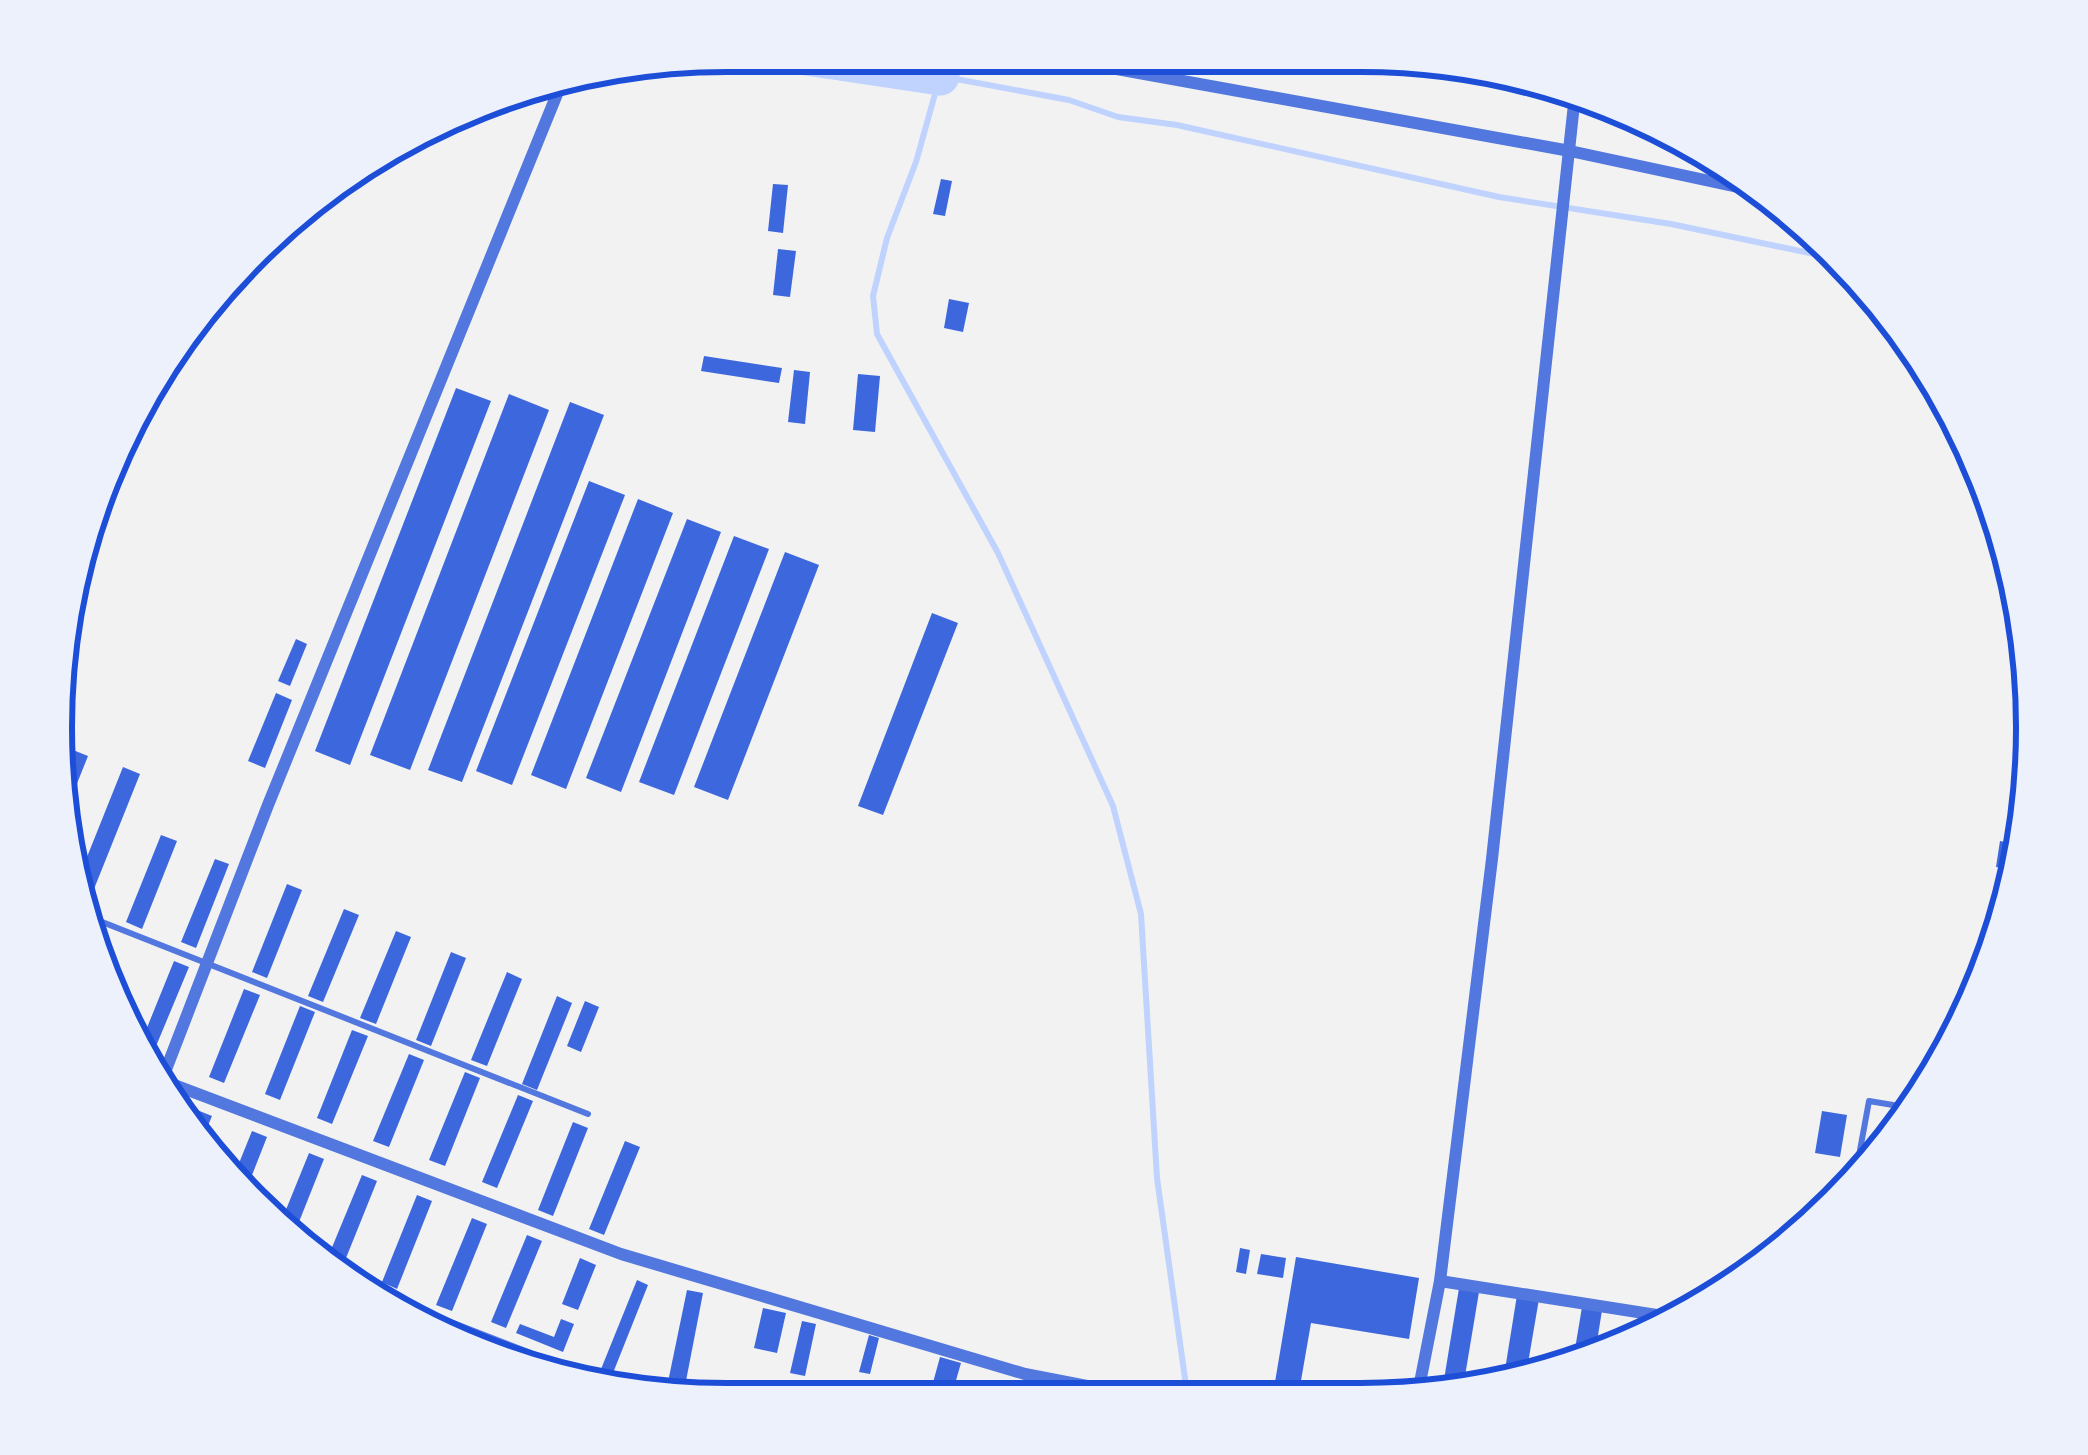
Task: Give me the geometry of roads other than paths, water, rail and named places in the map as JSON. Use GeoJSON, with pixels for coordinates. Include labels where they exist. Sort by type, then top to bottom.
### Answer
{"type":"FeatureCollection","features":[{"type":"Feature","properties":{"kind":"street"},"geometry":{"type":"LineString","coordinates":[[1134,72],[1570,151],[1730,185]]}},
{"type":"Feature","properties":{"kind":"street"},"geometry":{"type":"LineString","coordinates":[[166,1065],[557,94]]}},
{"type":"Feature","properties":{"kind":"street"},"geometry":{"type":"LineString","coordinates":[[1421,1380],[1440,1281],[1573,108]]}},
{"type":"Feature","properties":{"kind":"street"},"geometry":{"type":"LineString","coordinates":[[180,1089],[621,1254],[1025,1374],[1071,1383]]}},
{"type":"Feature","properties":{"kind":"street"},"geometry":{"type":"LineString","coordinates":[[1440,1281],[1651,1314]]}},
{"type":"Feature","properties":{"kind":"lane"},"geometry":{"type":"LineString","coordinates":[[102,922],[588,1114]]}},
{"type":"Feature","properties":{"kind":"lane"},"geometry":{"type":"LineString","coordinates":[[1860,1152],[1869,1101],[1896,1106]]}},
{"type":"Feature","properties":{"kind":"lane"},"geometry":{"type":"LineString","coordinates":[[467,1329],[520,1349]]}},
{"type":"Feature","properties":{"kind":"waterway"},"geometry":{"type":"LineString","coordinates":[[913,72],[940,76]]}},
{"type":"Feature","properties":{"kind":"waterway"},"geometry":{"type":"LineString","coordinates":[[1186,1383],[1157,1178],[1141,914],[1113,806],[998,553],[877,334],[873,296],[887,238],[916,162],[940,76],[1069,100],[1118,117],[1177,125],[1499,197],[1671,224],[1813,254]]}}]}
